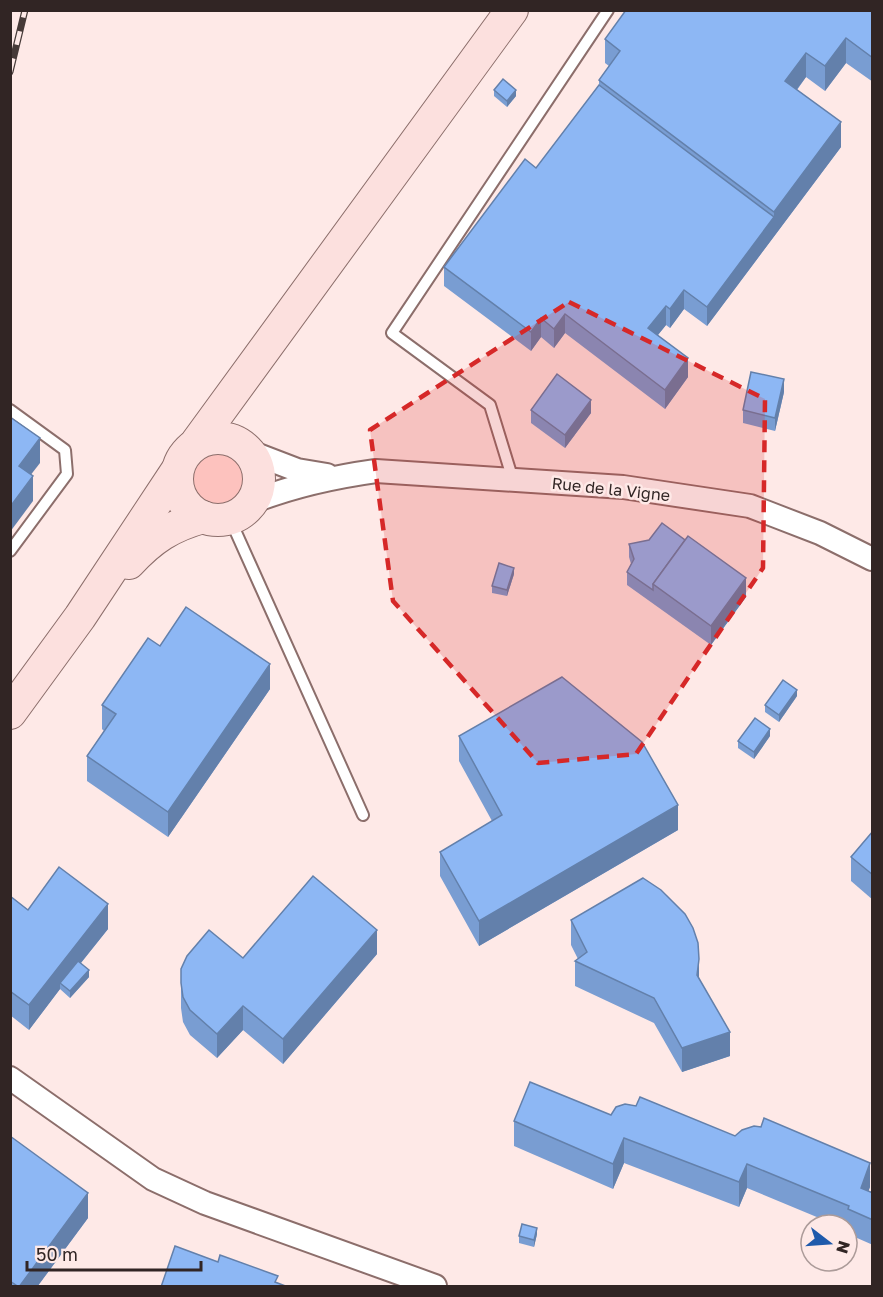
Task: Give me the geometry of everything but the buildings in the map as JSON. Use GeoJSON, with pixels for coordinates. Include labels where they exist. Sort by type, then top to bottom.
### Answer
{"type":"FeatureCollection","features":[{"type":"Feature","properties":{"kind":"main road"},"geometry":{"type":"LineString","coordinates":[[10,713],[80,617],[176,472],[184,453],[197,442],[255,364],[512,10]]}},
{"type":"Feature","properties":{"kind":"main road"},"geometry":{"type":"LineString","coordinates":[[80,617],[144,547],[177,525],[229,513],[258,490],[259,472],[250,452],[241,408],[255,364]]}},
{"type":"Feature","properties":{"kind":"main road"},"geometry":{"type":"LineString","coordinates":[[197,442],[213,437],[231,439],[250,452]]}},
{"type":"Feature","properties":{"kind":"main road"},"geometry":{"type":"LineString","coordinates":[[176,472],[177,489],[182,501],[191,510],[229,513]]}},
{"type":"Feature","properties":{"kind":"street","name":"Rue de la Vigne"},"geometry":{"type":"LineString","coordinates":[[250,452],[297,470],[338,477]]}},
{"type":"Feature","properties":{"kind":"street","name":"Rue de la Vigne"},"geometry":{"type":"LineString","coordinates":[[229,513],[280,491],[338,477],[376,471],[623,487],[750,506],[820,533],[873,559]]}},
{"type":"Feature","properties":{"kind":"street"},"geometry":{"type":"LineString","coordinates":[[10,1078],[153,1179],[205,1203],[435,1287]]}},
{"type":"Feature","properties":{"kind":"lane"},"geometry":{"type":"LineString","coordinates":[[513,480],[490,405],[392,333],[608,10]]}},
{"type":"Feature","properties":{"kind":"lane"},"geometry":{"type":"LineString","coordinates":[[10,410],[65,450],[67,474],[10,551]]}},
{"type":"Feature","properties":{"kind":"lane"},"geometry":{"type":"LineString","coordinates":[[229,513],[363,815]]}},
{"type":"Feature","properties":{"kind":"highlighted area"},"geometry":{"type":"Polygon","coordinates":[[[569,302],[765,399],[763,568],[636,754],[538,763],[393,601],[370,430],[569,302]]]}},
{"type":"Feature","properties":{"kind":"shaded area"},"geometry":{"type":"Polygon","coordinates":[[[213,444],[227,444],[239,449],[248,458],[253,477],[251,490],[244,501],[227,510],[213,510],[201,505],[192,496],[187,484],[187,470],[192,458],[201,449],[213,444]]]}},
{"type":"Feature","properties":{"kind":"railway"},"geometry":{"type":"LineString","coordinates":[[10,72],[25,10]]}}]}
